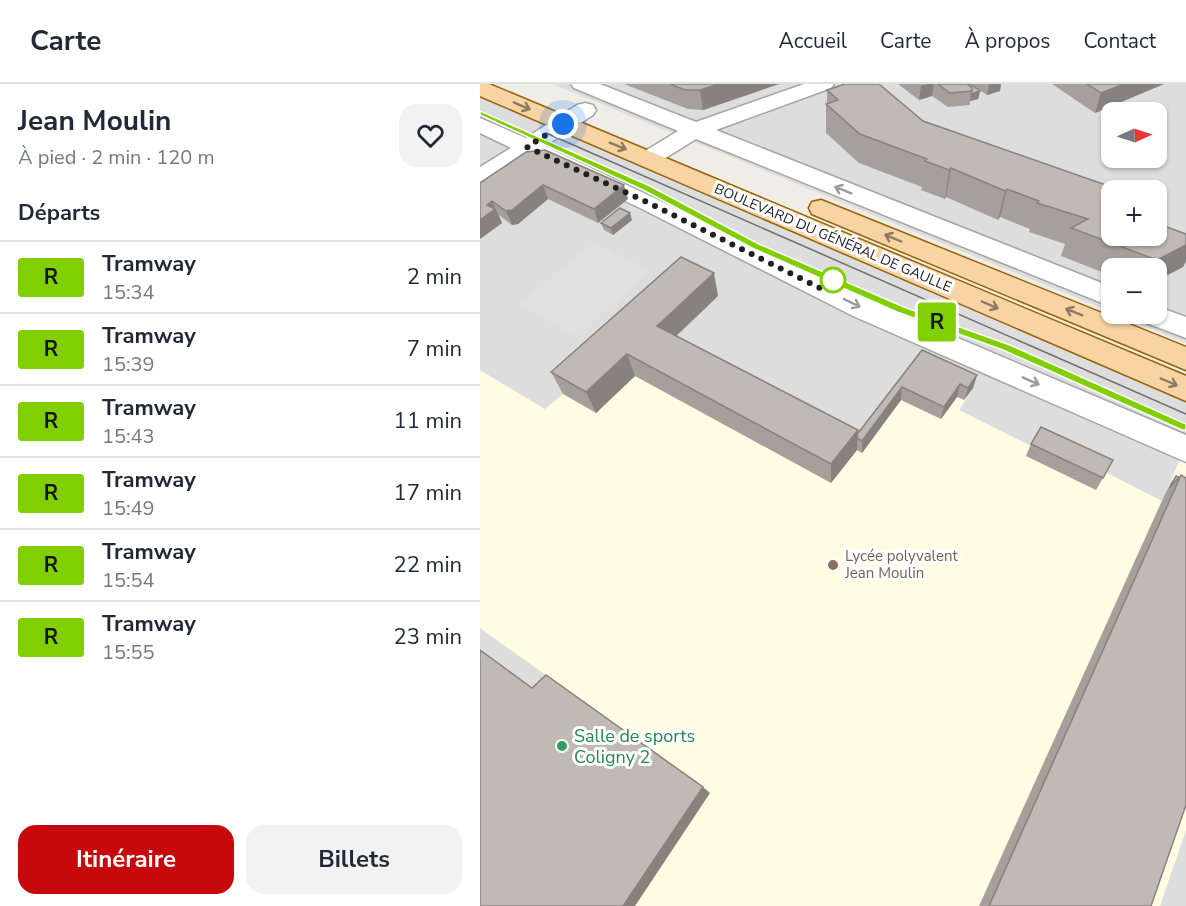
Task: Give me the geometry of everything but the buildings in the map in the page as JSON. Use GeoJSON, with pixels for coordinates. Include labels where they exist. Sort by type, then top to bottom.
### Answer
{"type":"FeatureCollection","features":[{"type":"Feature","properties":{"kind":"main road","name":"BOULEVARD DU GÉNÉRAL DE GAULLE"},"geometry":{"type":"LineString","coordinates":[[523,84],[659,152],[1186,389]]}},
{"type":"Feature","properties":{"kind":"main road","name":"BOULEVARD DU GÉNÉRAL DE GAULLE"},"geometry":{"type":"LineString","coordinates":[[480,88],[565,107]]}},
{"type":"Feature","properties":{"kind":"main road","name":"BOULEVARD DU GÉNÉRAL DE GAULLE"},"geometry":{"type":"LineString","coordinates":[[659,152],[1186,359]]}},
{"type":"Feature","properties":{"kind":"street"},"geometry":{"type":"LineString","coordinates":[[581,84],[1101,294]]}},
{"type":"Feature","properties":{"kind":"street"},"geometry":{"type":"LineString","coordinates":[[659,152],[695,130],[824,84]]}},
{"type":"Feature","properties":{"kind":"street"},"geometry":{"type":"LineString","coordinates":[[480,178],[527,147],[565,107]]}},
{"type":"Feature","properties":{"kind":"street"},"geometry":{"type":"LineString","coordinates":[[480,125],[649,203],[864,309],[1186,449]]}},
{"type":"Feature","properties":{"kind":"street"},"geometry":{"type":"LineString","coordinates":[[1167,320],[1186,328]]}},
{"type":"Feature","properties":{"kind":"shaded area"},"geometry":{"type":"Polygon","coordinates":[[[552,84],[1186,84],[1186,343],[1139,324],[1167,324],[1167,258],[1101,258],[1101,308],[552,84]]]}},
{"type":"Feature","properties":{"kind":"shaded area","name":"Lycée polyvalent Jean Moulin"},"geometry":{"type":"Polygon","coordinates":[[[480,92],[1186,391],[1186,906],[480,906],[480,92]]]}},
{"type":"Feature","properties":{"kind":"shaded area"},"geometry":{"type":"Polygon","coordinates":[[[593,242],[652,270],[577,337],[518,305],[593,242]]]}},
{"type":"Feature","properties":{"kind":"shaded area","name":"Lycée polyvalent Jean Moulin"},"geometry":{"type":"Polygon","coordinates":[[[668,345],[858,444],[920,363],[973,388],[959,410],[1031,446],[1105,472],[1162,501],[1183,452],[1186,453],[1186,830],[1160,906],[635,906],[710,793],[480,628],[480,370],[545,409],[563,394],[668,345]]]}},
{"type":"Feature","properties":{"kind":"tram line"},"geometry":{"type":"LineString","coordinates":[[480,114],[647,188],[756,246],[901,309],[1007,347],[1186,427]]}},
{"type":"Feature","properties":{"kind":"tram line","name":"R"},"geometry":{"type":"LineString","coordinates":[[480,114],[646,188],[756,246],[901,309],[1007,347],[1186,427]]}},
{"type":"Feature","properties":{"kind":"tram line"},"geometry":{"type":"LineString","coordinates":[[546,133],[1186,414]]}},
{"type":"Feature","properties":{"kind":"place","name":"Lycée polyvalent Jean Moulin"},"geometry":{"type":"Point","coordinates":[833,565]}},
{"type":"Feature","properties":{"kind":"place","name":"Salle de sports Coligny 2"},"geometry":{"type":"Point","coordinates":[562,746]}},
{"type":"Feature","properties":{"kind":"route"},"geometry":{"type":"LineString","coordinates":[[563,124],[527,147],[649,203],[824,290],[833,280]]}}]}
